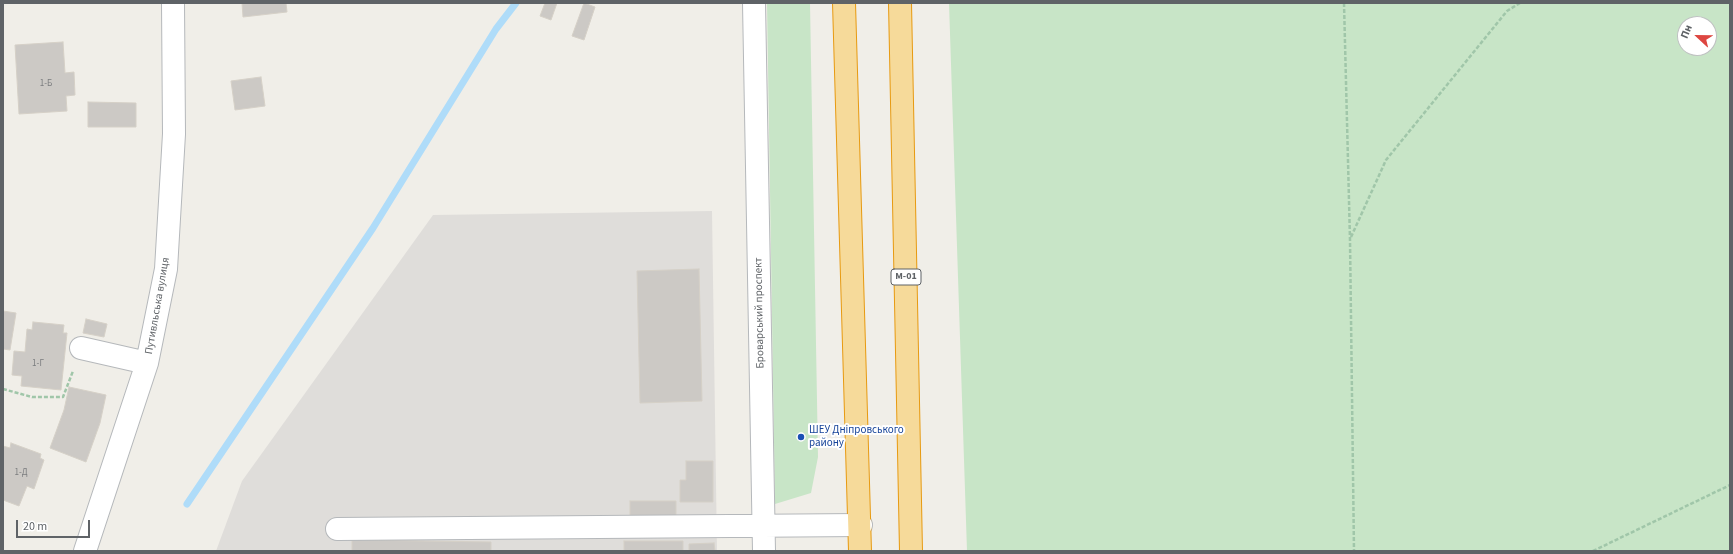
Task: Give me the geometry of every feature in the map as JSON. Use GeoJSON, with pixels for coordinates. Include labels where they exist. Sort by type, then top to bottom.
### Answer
{"type":"FeatureCollection","features":[{"type":"Feature","properties":{"kind":"highway"},"geometry":{"type":"LineString","coordinates":[[844,3],[861,525],[860,551]]}},
{"type":"Feature","properties":{"kind":"highway","name":"М-01"},"geometry":{"type":"LineString","coordinates":[[900,3],[912,551]]}},
{"type":"Feature","properties":{"kind":"street","name":"Путивльська вулиця"},"geometry":{"type":"LineString","coordinates":[[84,551],[147,363],[166,269],[174,134],[173,3]]}},
{"type":"Feature","properties":{"kind":"street","name":"Броварський проспект"},"geometry":{"type":"LineString","coordinates":[[754,3],[764,551]]}},
{"type":"Feature","properties":{"kind":"street"},"geometry":{"type":"LineString","coordinates":[[81,348],[147,363]]}},
{"type":"Feature","properties":{"kind":"street"},"geometry":{"type":"LineString","coordinates":[[337,529],[861,525]]}},
{"type":"Feature","properties":{"kind":"path"},"geometry":{"type":"LineString","coordinates":[[1344,3],[1350,240],[1354,551]]}},
{"type":"Feature","properties":{"kind":"path"},"geometry":{"type":"LineString","coordinates":[[1350,240],[1386,160],[1507,11],[1520,3]]}},
{"type":"Feature","properties":{"kind":"path"},"geometry":{"type":"LineString","coordinates":[[3,389],[32,397],[63,397],[81,348]]}},
{"type":"Feature","properties":{"kind":"path"},"geometry":{"type":"LineString","coordinates":[[1593,551],[1730,485]]}},
{"type":"Feature","properties":{"kind":"shaded area"},"geometry":{"type":"Polygon","coordinates":[[[712,211],[717,551],[216,551],[242,481],[433,215],[712,211]]]}},
{"type":"Feature","properties":{"kind":"green space"},"geometry":{"type":"Polygon","coordinates":[[[767,3],[810,3],[818,457],[811,493],[775,504],[767,3]]]}},
{"type":"Feature","properties":{"kind":"green space"},"geometry":{"type":"Polygon","coordinates":[[[949,3],[1730,3],[1730,551],[967,551],[949,3]]]}},
{"type":"Feature","properties":{"kind":"building"},"geometry":{"type":"Polygon","coordinates":[[[242,3],[286,3],[287,12],[243,17],[242,3]]]}},
{"type":"Feature","properties":{"kind":"building"},"geometry":{"type":"Polygon","coordinates":[[[545,3],[557,3],[551,20],[540,16],[545,3]]]}},
{"type":"Feature","properties":{"kind":"building"},"geometry":{"type":"Polygon","coordinates":[[[584,3],[595,7],[584,40],[572,36],[584,3]]]}},
{"type":"Feature","properties":{"kind":"building"},"geometry":{"type":"Polygon","coordinates":[[[63,42],[65,73],[74,72],[75,95],[66,96],[67,111],[19,114],[15,45],[63,42]]]}},
{"type":"Feature","properties":{"kind":"building"},"geometry":{"type":"Polygon","coordinates":[[[261,77],[265,106],[235,110],[231,81],[261,77]]]}},
{"type":"Feature","properties":{"kind":"building"},"geometry":{"type":"Polygon","coordinates":[[[88,102],[136,103],[136,127],[88,127],[88,102]]]}},
{"type":"Feature","properties":{"kind":"building"},"geometry":{"type":"Polygon","coordinates":[[[699,269],[702,401],[640,403],[637,271],[699,269]]]}},
{"type":"Feature","properties":{"kind":"building"},"geometry":{"type":"Polygon","coordinates":[[[3,311],[16,313],[10,350],[3,349],[3,311]]]}},
{"type":"Feature","properties":{"kind":"building"},"geometry":{"type":"Polygon","coordinates":[[[86,319],[107,324],[104,337],[83,333],[86,319]]]}},
{"type":"Feature","properties":{"kind":"building"},"geometry":{"type":"Polygon","coordinates":[[[33,322],[64,325],[63,333],[67,333],[61,390],[21,386],[22,376],[12,375],[14,351],[25,352],[27,329],[32,330],[33,322]]]}},
{"type":"Feature","properties":{"kind":"building"},"geometry":{"type":"Polygon","coordinates":[[[69,387],[106,395],[100,423],[86,462],[50,448],[64,410],[69,387]]]}},
{"type":"Feature","properties":{"kind":"building"},"geometry":{"type":"Polygon","coordinates":[[[11,443],[41,454],[40,458],[44,460],[34,489],[27,486],[19,506],[3,500],[3,446],[10,448],[11,443]]]}},
{"type":"Feature","properties":{"kind":"building"},"geometry":{"type":"Polygon","coordinates":[[[686,461],[713,461],[713,502],[680,502],[680,480],[686,480],[686,461]]]}},
{"type":"Feature","properties":{"kind":"building"},"geometry":{"type":"Polygon","coordinates":[[[630,501],[676,501],[676,523],[630,523],[630,501]]]}},
{"type":"Feature","properties":{"kind":"building"},"geometry":{"type":"Polygon","coordinates":[[[352,540],[491,542],[491,551],[352,551],[352,540]]]}},
{"type":"Feature","properties":{"kind":"building"},"geometry":{"type":"Polygon","coordinates":[[[624,541],[683,541],[683,551],[624,551],[624,541]]]}},
{"type":"Feature","properties":{"kind":"building"},"geometry":{"type":"Polygon","coordinates":[[[714,543],[715,551],[689,551],[689,544],[714,543]]]}},
{"type":"Feature","properties":{"kind":"waterway"},"geometry":{"type":"LineString","coordinates":[[187,504],[373,228],[496,29],[516,3]]}},
{"type":"Feature","properties":{"kind":"place","name":"ШЕУ Дніпровського району"},"geometry":{"type":"Point","coordinates":[801,437]}}]}
